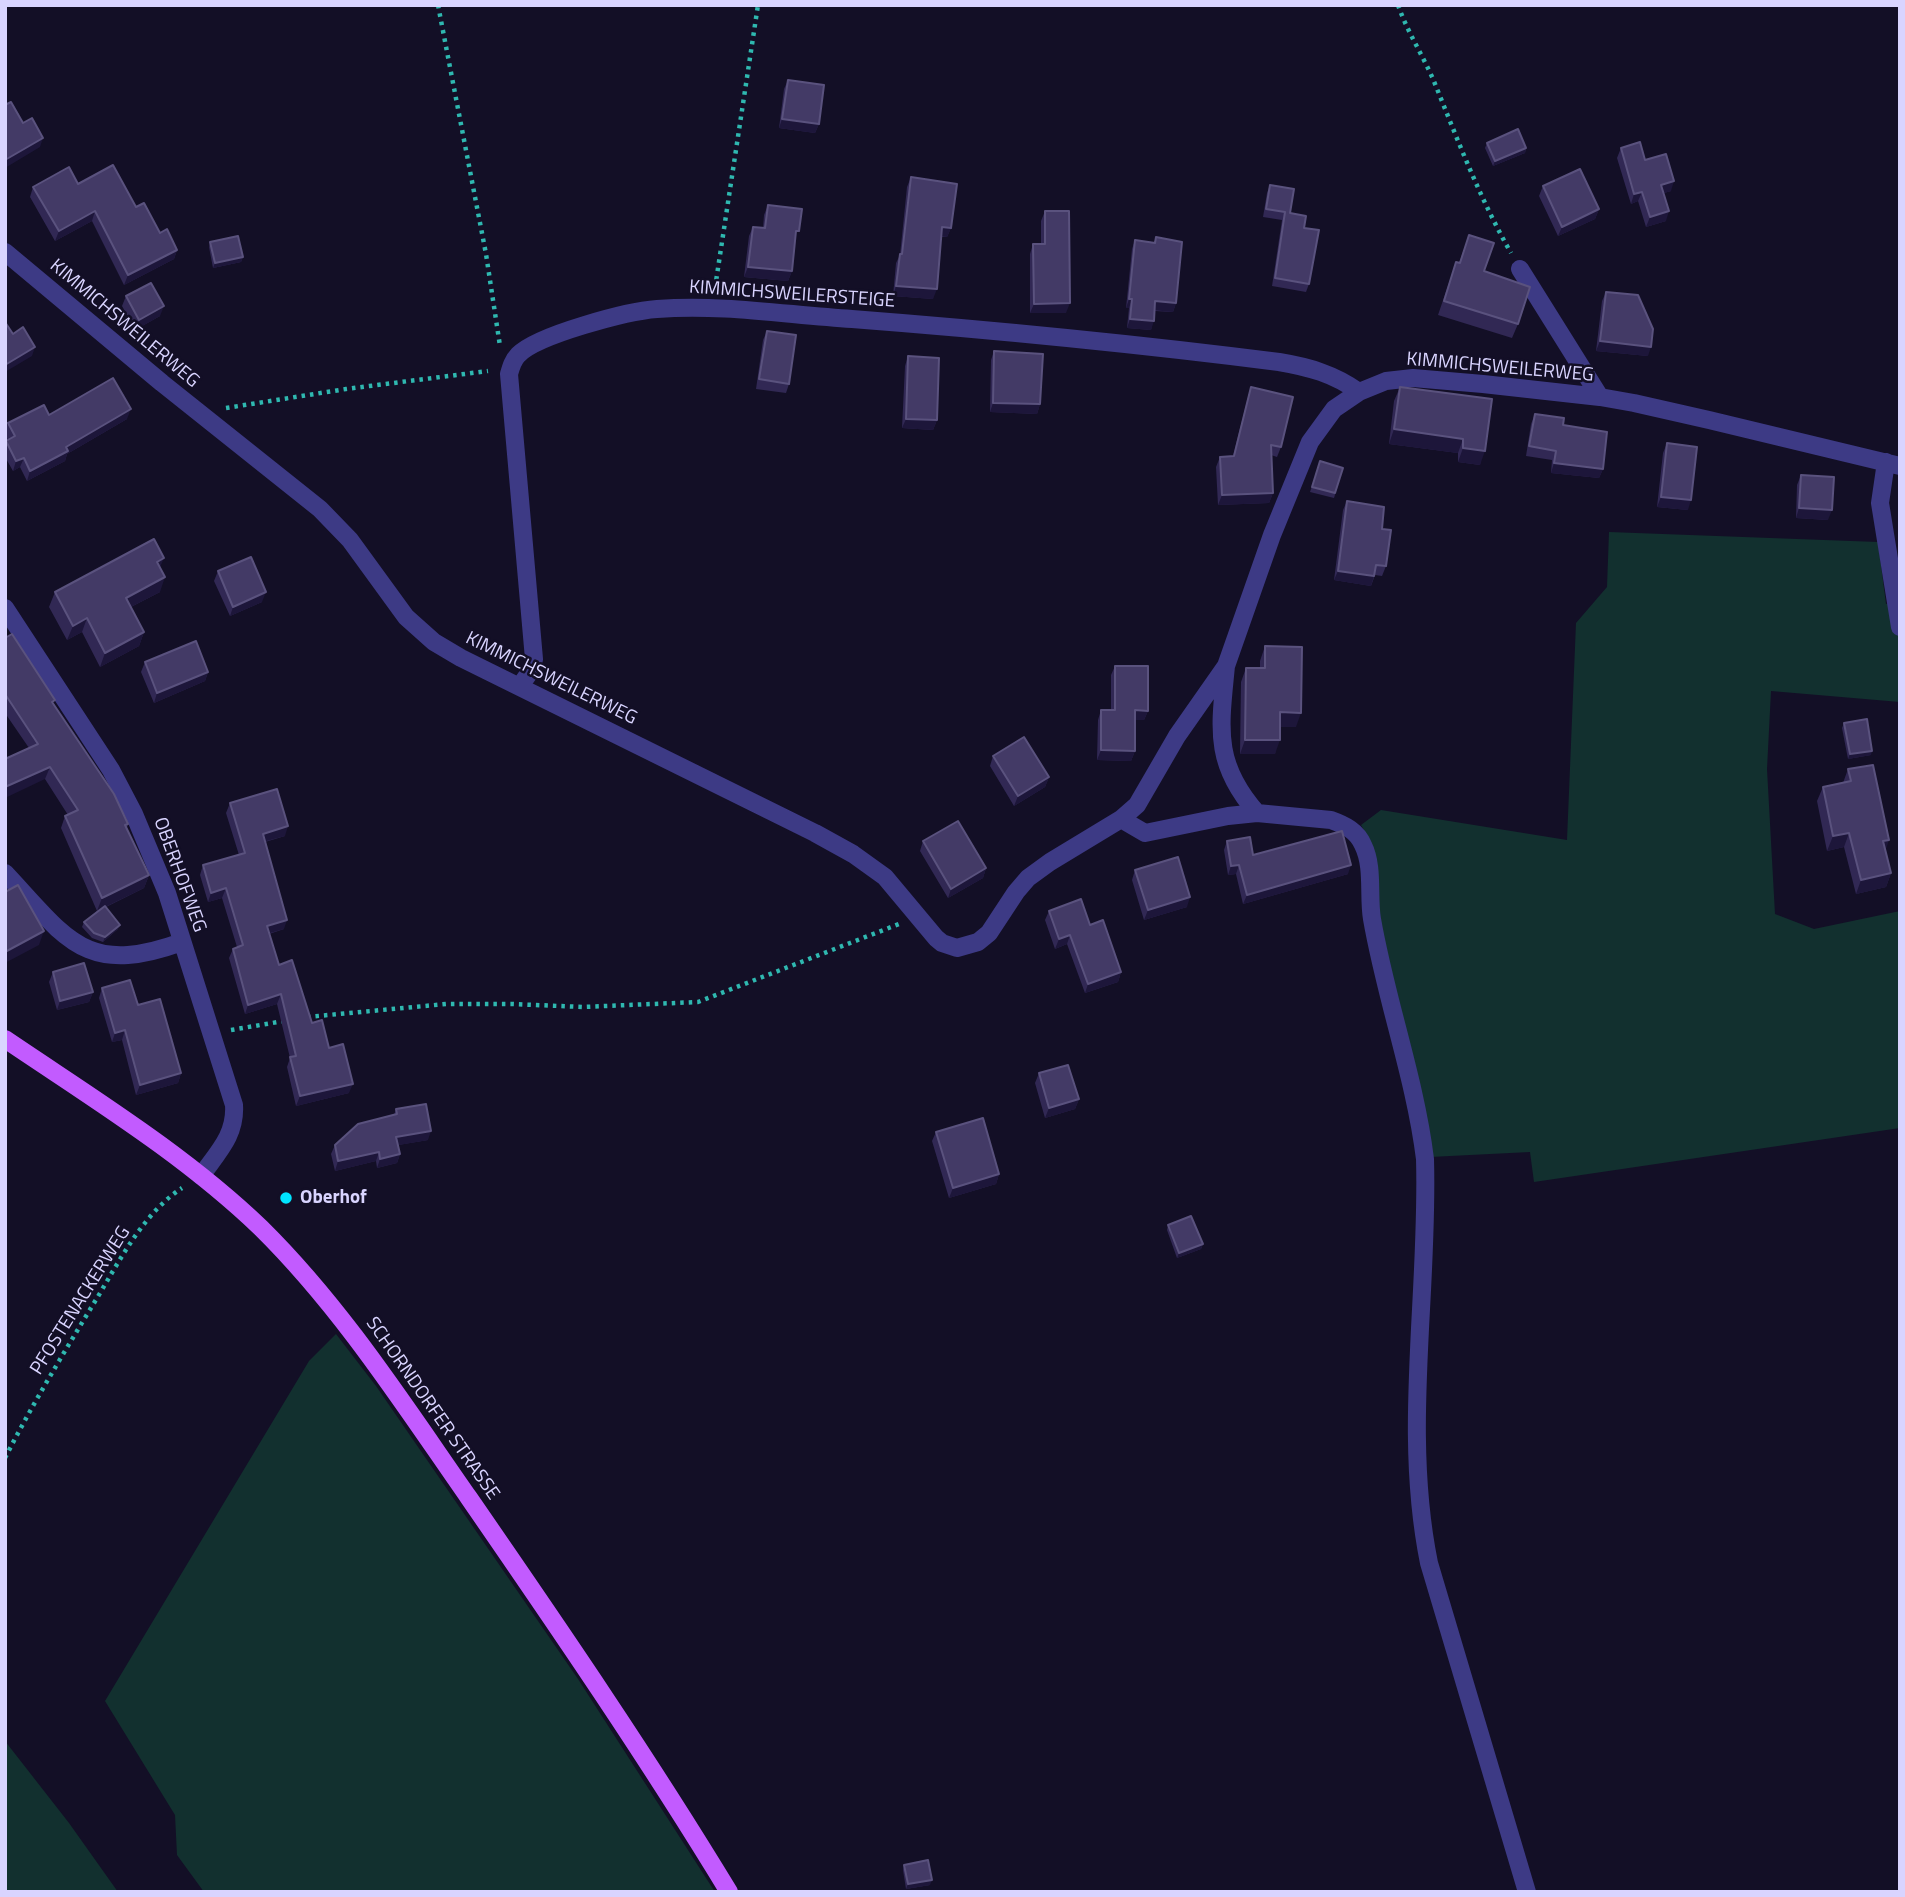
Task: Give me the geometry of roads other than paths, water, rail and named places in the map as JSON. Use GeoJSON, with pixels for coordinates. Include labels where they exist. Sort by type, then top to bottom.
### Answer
{"type":"FeatureCollection","features":[{"type":"Feature","properties":{"kind":"main road","name":"SCHORNDORFER STRASSE"},"geometry":{"type":"LineString","coordinates":[[5,1039],[201,1176],[282,1250],[347,1325],[533,1591],[653,1771],[729,1892]]}},
{"type":"Feature","properties":{"kind":"street","name":"KIMMICHSWEILERWEG"},"geometry":{"type":"LineString","coordinates":[[5,252],[202,416],[305,496],[357,549],[397,606],[424,635],[461,658],[853,854],[885,877],[942,943],[957,948],[971,946],[989,933],[1028,878],[1121,819],[1137,804],[1177,736],[1226,666]]}},
{"type":"Feature","properties":{"kind":"street"},"geometry":{"type":"LineString","coordinates":[[1520,269],[1600,397]]}},
{"type":"Feature","properties":{"kind":"street","name":"KIMMICHSWEILERSTEIGE"},"geometry":{"type":"LineString","coordinates":[[520,686],[532,668],[534,659],[510,367],[525,349],[596,322],[655,309],[709,308],[937,325],[1267,361],[1323,372],[1359,392]]}},
{"type":"Feature","properties":{"kind":"street","name":"KIMMICHSWEILERWEG"},"geometry":{"type":"LineString","coordinates":[[1257,813],[1232,779],[1222,750],[1221,720],[1226,666],[1303,456],[1324,421],[1340,404],[1359,392],[1386,381],[1413,378],[1600,397],[1634,402],[1893,464]]}},
{"type":"Feature","properties":{"kind":"street"},"geometry":{"type":"LineString","coordinates":[[1893,464],[1880,490],[1881,516],[1900,627]]}},
{"type":"Feature","properties":{"kind":"street","name":"OBERHOFWEG"},"geometry":{"type":"LineString","coordinates":[[5,608],[119,783],[158,868],[229,1085],[235,1118],[230,1135],[201,1176]]}},
{"type":"Feature","properties":{"kind":"street"},"geometry":{"type":"LineString","coordinates":[[1121,819],[1139,831],[1150,833],[1228,816],[1257,813],[1331,820],[1342,823],[1354,832],[1366,853],[1370,904],[1379,956],[1425,1159],[1416,1464],[1423,1538],[1527,1892]]}},
{"type":"Feature","properties":{"kind":"street"},"geometry":{"type":"LineString","coordinates":[[5,873],[56,928],[74,942],[97,954],[116,957],[136,955],[182,942]]}},
{"type":"Feature","properties":{"kind":"place","name":"Oberhof"},"geometry":{"type":"Point","coordinates":[286,1198]}}]}
